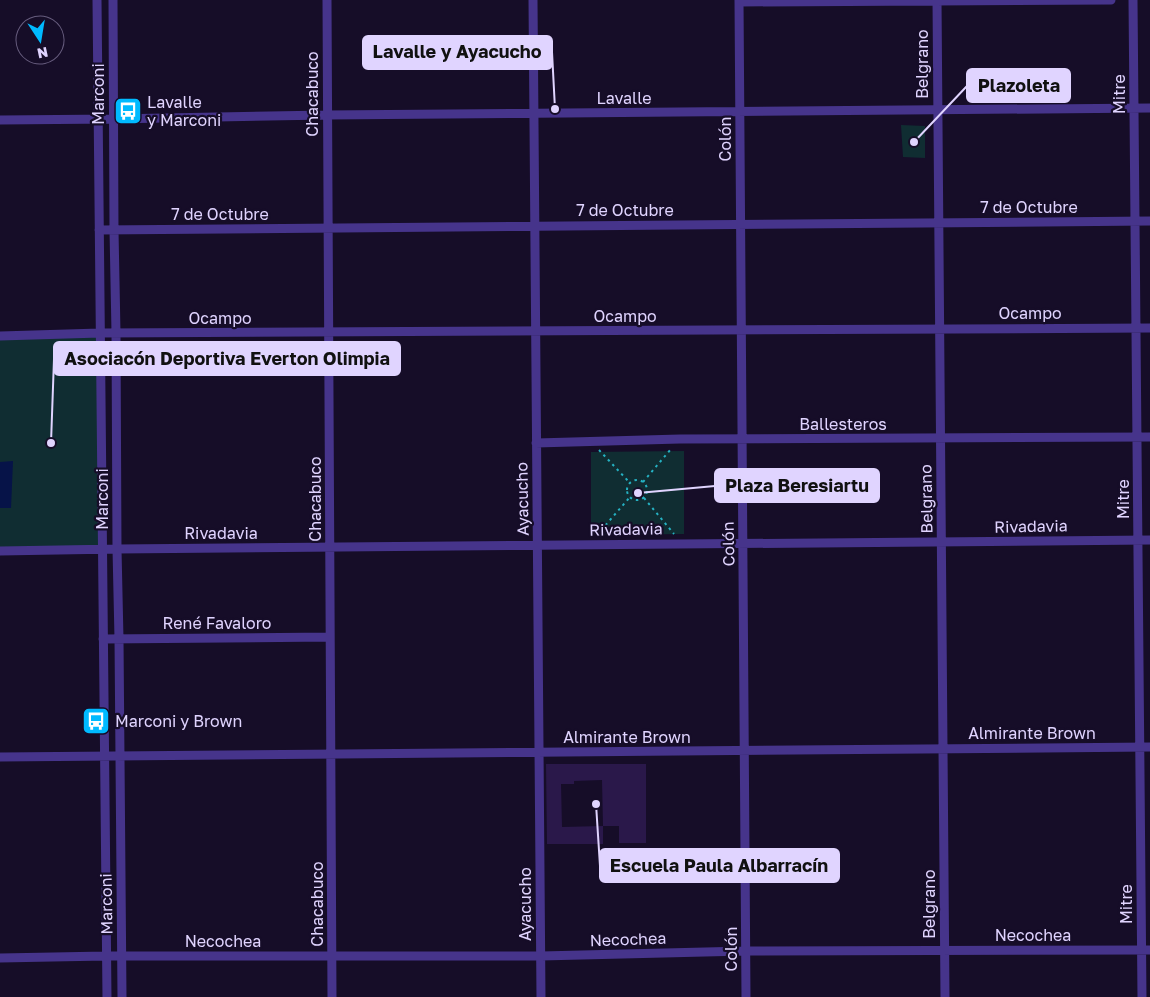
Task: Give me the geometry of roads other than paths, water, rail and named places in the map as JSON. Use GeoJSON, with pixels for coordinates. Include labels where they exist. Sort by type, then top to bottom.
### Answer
{"type":"FeatureCollection","features":[{"type":"Feature","properties":{"kind":"street","name":"Marconi"},"geometry":{"type":"LineString","coordinates":[[97,0],[107,997]]}},
{"type":"Feature","properties":{"kind":"street","name":"Marconi"},"geometry":{"type":"LineString","coordinates":[[113,0],[122,997]]}},
{"type":"Feature","properties":{"kind":"street","name":"Chacabuco"},"geometry":{"type":"LineString","coordinates":[[327,0],[332,997]]}},
{"type":"Feature","properties":{"kind":"street","name":"Ayacucho"},"geometry":{"type":"LineString","coordinates":[[532,0],[541,997]]}},
{"type":"Feature","properties":{"kind":"street","name":"Belgrano"},"geometry":{"type":"LineString","coordinates":[[937,0],[945,997]]}},
{"type":"Feature","properties":{"kind":"street"},"geometry":{"type":"LineString","coordinates":[[740,1],[1111,0]]}},
{"type":"Feature","properties":{"kind":"street","name":"Mitre"},"geometry":{"type":"LineString","coordinates":[[1133,0],[1140,747],[1146,950],[1142,997]]}},
{"type":"Feature","properties":{"kind":"street","name":"Colón"},"geometry":{"type":"LineString","coordinates":[[740,1],[746,997]]}},
{"type":"Feature","properties":{"kind":"street","name":"Lavalle"},"geometry":{"type":"LineString","coordinates":[[0,120],[113,120],[327,115],[1150,108]]}},
{"type":"Feature","properties":{"kind":"street","name":"7 de Octubre"},"geometry":{"type":"LineString","coordinates":[[99,230],[1150,221]]}},
{"type":"Feature","properties":{"kind":"street","name":"Ocampo"},"geometry":{"type":"LineString","coordinates":[[0,336],[116,333],[1150,328]]}},
{"type":"Feature","properties":{"kind":"street","name":"Ballesteros"},"geometry":{"type":"LineString","coordinates":[[536,443],[680,439],[1150,437]]}},
{"type":"Feature","properties":{"kind":"street","name":"Rivadavia"},"geometry":{"type":"LineString","coordinates":[[0,551],[1150,540]]}},
{"type":"Feature","properties":{"kind":"street","name":"René Favaloro"},"geometry":{"type":"LineString","coordinates":[[103,639],[330,637]]}},
{"type":"Feature","properties":{"kind":"street","name":"Almirante Brown"},"geometry":{"type":"LineString","coordinates":[[0,757],[1150,747]]}},
{"type":"Feature","properties":{"kind":"street","name":"Necochea"},"geometry":{"type":"LineString","coordinates":[[0,958],[106,956],[541,956],[746,951],[1146,950]]}},
{"type":"Feature","properties":{"kind":"place","name":"Lavalle y Ayacucho"},"geometry":{"type":"Point","coordinates":[555,109]}},
{"type":"Feature","properties":{"kind":"place","name":"Lavalle y Marconi"},"geometry":{"type":"Point","coordinates":[128,111]}},
{"type":"Feature","properties":{"kind":"place","name":"Plazoleta"},"geometry":{"type":"Point","coordinates":[914,142]}},
{"type":"Feature","properties":{"kind":"place","name":"Asociacón Deportiva Everton Olimpia"},"geometry":{"type":"Point","coordinates":[51,443]}},
{"type":"Feature","properties":{"kind":"place","name":"Plaza Beresiartu"},"geometry":{"type":"Point","coordinates":[638,493]}},
{"type":"Feature","properties":{"kind":"place","name":"Marconi y Brown"},"geometry":{"type":"Point","coordinates":[96,721]}},
{"type":"Feature","properties":{"kind":"place","name":"Escuela Paula Albarracín"},"geometry":{"type":"Point","coordinates":[596,804]}}]}
